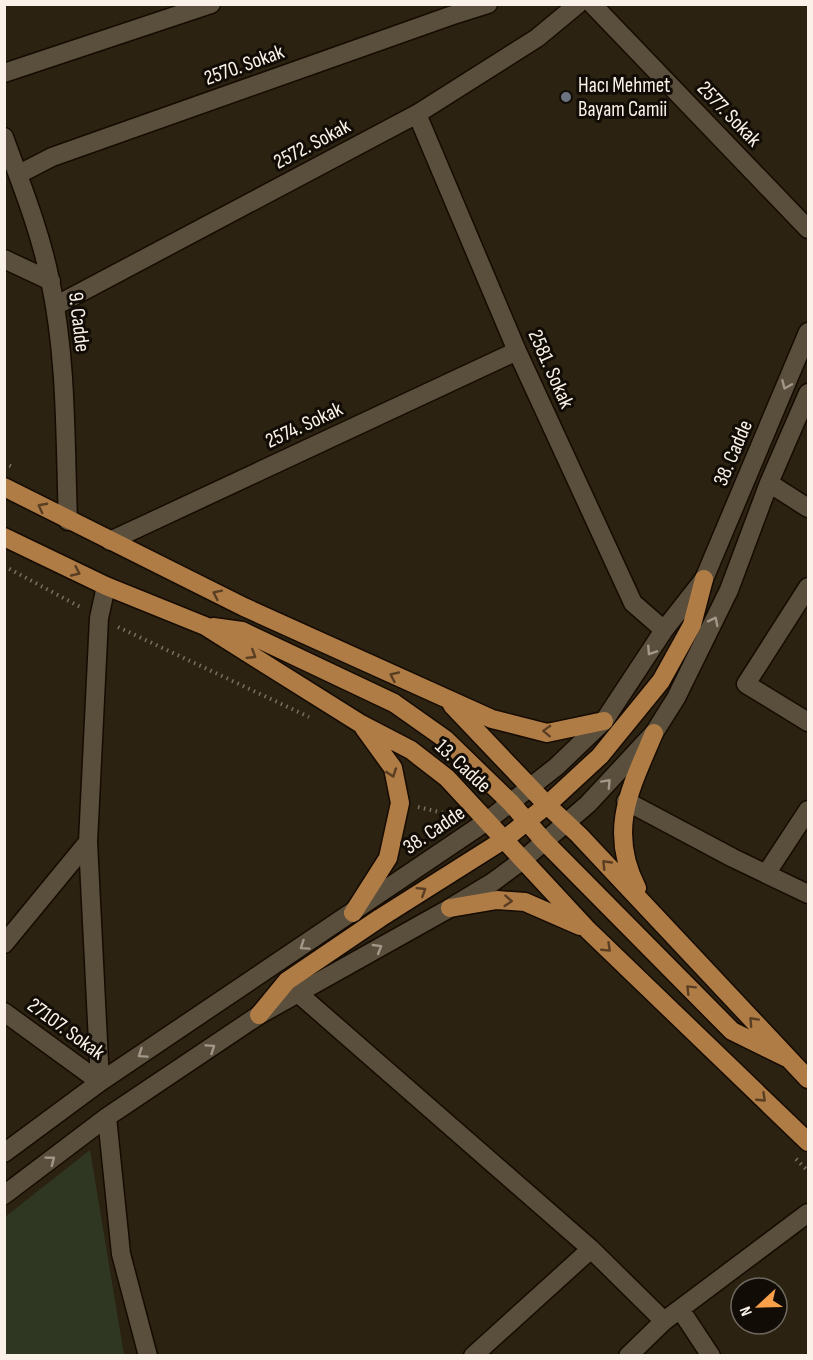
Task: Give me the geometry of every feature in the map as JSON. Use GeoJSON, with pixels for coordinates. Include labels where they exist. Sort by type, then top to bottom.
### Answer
{"type":"FeatureCollection","features":[{"type":"Feature","properties":{"kind":"main road","name":"13. Cadde"},"geometry":{"type":"LineString","coordinates":[[4,487],[244,607],[447,700],[648,908],[808,1079]]}},
{"type":"Feature","properties":{"kind":"main road","name":"13. Cadde"},"geometry":{"type":"LineString","coordinates":[[4,537],[106,586],[205,626],[361,724],[411,750],[447,778],[588,930],[808,1142]]}},
{"type":"Feature","properties":{"kind":"main road"},"geometry":{"type":"LineString","coordinates":[[259,1015],[287,981],[380,918],[505,839],[547,805],[600,756],[661,681],[693,625],[704,579]]}},
{"type":"Feature","properties":{"kind":"main road"},"geometry":{"type":"LineString","coordinates":[[205,626],[242,631],[394,703],[445,739],[511,803],[544,841],[732,1031],[787,1058]]}},
{"type":"Feature","properties":{"kind":"main road"},"geometry":{"type":"LineString","coordinates":[[447,700],[492,719],[547,733],[604,721]]}},
{"type":"Feature","properties":{"kind":"main road"},"geometry":{"type":"LineString","coordinates":[[353,913],[388,858],[400,803],[393,768],[361,724]]}},
{"type":"Feature","properties":{"kind":"main road"},"geometry":{"type":"LineString","coordinates":[[648,908],[628,869],[622,830],[626,801],[654,733]]}},
{"type":"Feature","properties":{"kind":"main road"},"geometry":{"type":"LineString","coordinates":[[450,908],[496,900],[525,902],[588,930]]}},
{"type":"Feature","properties":{"kind":"street"},"geometry":{"type":"LineString","coordinates":[[4,73],[211,4]]}},
{"type":"Feature","properties":{"kind":"street","name":"2570. Sokak"},"geometry":{"type":"LineString","coordinates":[[19,174],[52,157],[488,4]]}},
{"type":"Feature","properties":{"kind":"street","name":"2572. Sokak"},"geometry":{"type":"LineString","coordinates":[[55,306],[417,114],[537,38],[578,4]]}},
{"type":"Feature","properties":{"kind":"street","name":"2577. Sokak"},"geometry":{"type":"LineString","coordinates":[[592,4],[808,230]]}},
{"type":"Feature","properties":{"kind":"street","name":"2581. Sokak"},"geometry":{"type":"LineString","coordinates":[[417,114],[517,351],[633,603],[664,630]]}},
{"type":"Feature","properties":{"kind":"street","name":"9. Cadde"},"geometry":{"type":"LineString","coordinates":[[6,146],[19,174],[41,240],[51,281],[61,358],[69,521]]}},
{"type":"Feature","properties":{"kind":"street"},"geometry":{"type":"LineString","coordinates":[[4,260],[51,281]]}},
{"type":"Feature","properties":{"kind":"street","name":"38. Cadde"},"geometry":{"type":"LineString","coordinates":[[4,1153],[100,1082],[488,821],[556,767],[604,721],[664,630],[704,579],[808,332]]}},
{"type":"Feature","properties":{"kind":"street","name":"2574. Sokak"},"geometry":{"type":"LineString","coordinates":[[110,541],[517,351]]}},
{"type":"Feature","properties":{"kind":"street"},"geometry":{"type":"LineString","coordinates":[[4,1195],[107,1117],[259,1015],[493,882],[524,859],[588,804],[654,733],[676,698],[729,590],[769,483],[808,398]]}},
{"type":"Feature","properties":{"kind":"street"},"geometry":{"type":"LineString","coordinates":[[769,483],[808,508]]}},
{"type":"Feature","properties":{"kind":"street"},"geometry":{"type":"LineString","coordinates":[[100,1082],[88,842],[99,618],[106,586]]}},
{"type":"Feature","properties":{"kind":"street"},"geometry":{"type":"LineString","coordinates":[[808,587],[746,684],[808,722]]}},
{"type":"Feature","properties":{"kind":"street"},"geometry":{"type":"LineString","coordinates":[[626,801],[808,894]]}},
{"type":"Feature","properties":{"kind":"street"},"geometry":{"type":"LineString","coordinates":[[766,874],[808,810]]}},
{"type":"Feature","properties":{"kind":"street"},"geometry":{"type":"LineString","coordinates":[[4,944],[88,842]]}},
{"type":"Feature","properties":{"kind":"street"},"geometry":{"type":"LineString","coordinates":[[299,994],[591,1249],[664,1320]]}},
{"type":"Feature","properties":{"kind":"street","name":"27107. Sokak"},"geometry":{"type":"LineString","coordinates":[[4,1012],[100,1082]]}},
{"type":"Feature","properties":{"kind":"street"},"geometry":{"type":"LineString","coordinates":[[107,1117],[121,1254],[148,1356]]}},
{"type":"Feature","properties":{"kind":"street"},"geometry":{"type":"LineString","coordinates":[[628,1356],[664,1320],[808,1214]]}},
{"type":"Feature","properties":{"kind":"street"},"geometry":{"type":"LineString","coordinates":[[473,1356],[591,1249]]}},
{"type":"Feature","properties":{"kind":"street"},"geometry":{"type":"LineString","coordinates":[[680,1310],[711,1356]]}},
{"type":"Feature","properties":{"kind":"path"},"geometry":{"type":"LineString","coordinates":[[4,566],[99,618],[315,720]]}},
{"type":"Feature","properties":{"kind":"path"},"geometry":{"type":"LineString","coordinates":[[400,803],[452,815]]}},
{"type":"Feature","properties":{"kind":"green space"},"geometry":{"type":"Polygon","coordinates":[[[90,1150],[124,1355],[5,1355],[5,1217],[90,1150]]]}},
{"type":"Feature","properties":{"kind":"place","name":"Hacı Mehmet Bayam Camii"},"geometry":{"type":"Point","coordinates":[566,97]}}]}
